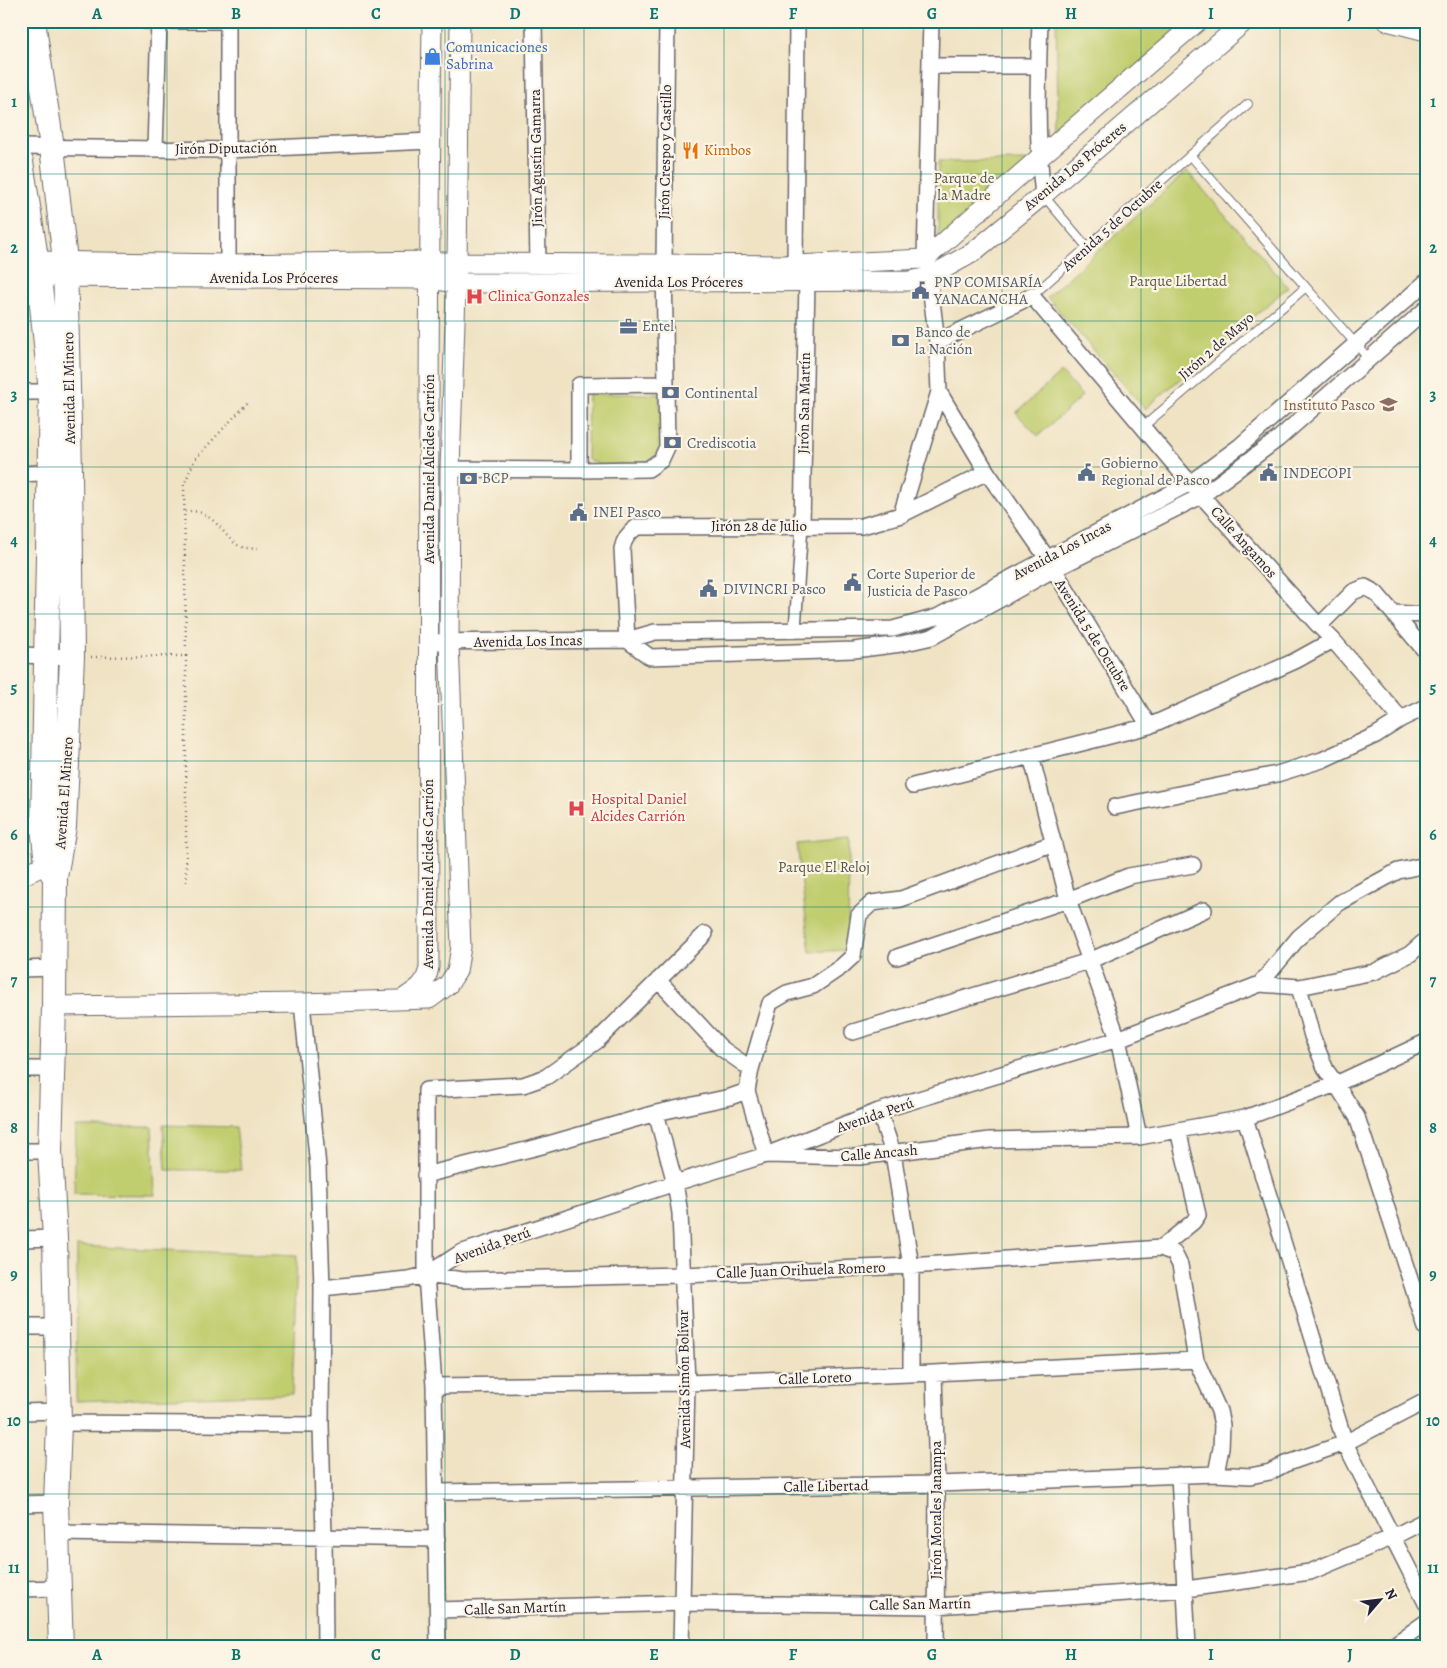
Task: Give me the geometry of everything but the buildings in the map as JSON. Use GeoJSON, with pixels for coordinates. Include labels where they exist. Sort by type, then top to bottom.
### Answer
{"type":"FeatureCollection","features":[{"type":"Feature","properties":{"kind":"main road","name":"Avenida El Minero"},"geometry":{"type":"LineString","coordinates":[[33,21],[52,147],[66,269],[58,368],[60,472],[72,657],[43,826]]}},
{"type":"Feature","properties":{"kind":"main road","name":"Avenida El Minero"},"geometry":{"type":"LineString","coordinates":[[21,162],[30,269],[58,368],[51,392],[60,472],[45,655],[43,826],[53,867],[54,1006],[50,1151],[55,1238],[58,1417],[56,1503],[61,1647]]}},
{"type":"Feature","properties":{"kind":"street"},"geometry":{"type":"LineString","coordinates":[[145,21],[228,21],[228,264]]}},
{"type":"Feature","properties":{"kind":"street","name":"Avenida Daniel Alcides Carrión"},"geometry":{"type":"LineString","coordinates":[[403,999],[420,988],[427,978],[429,967],[428,563],[432,21]]}},
{"type":"Feature","properties":{"kind":"street","name":"Avenida Daniel Alcides Carrión"},"geometry":{"type":"LineString","coordinates":[[403,999],[429,999],[448,985],[457,971],[461,947],[449,643],[450,469],[457,282],[460,21]]}},
{"type":"Feature","properties":{"kind":"street","name":"Jirón Agustín Gamarra"},"geometry":{"type":"LineString","coordinates":[[534,21],[538,264]]}},
{"type":"Feature","properties":{"kind":"street","name":"Jirón Crespo y Castillo"},"geometry":{"type":"LineString","coordinates":[[450,469],[648,469],[661,460],[667,447],[664,273],[667,21]]}},
{"type":"Feature","properties":{"kind":"street"},"geometry":{"type":"LineString","coordinates":[[795,265],[797,21]]}},
{"type":"Feature","properties":{"kind":"street"},"geometry":{"type":"LineString","coordinates":[[925,259],[931,21]]}},
{"type":"Feature","properties":{"kind":"street"},"geometry":{"type":"LineString","coordinates":[[1040,21],[1039,158],[1043,195]]}},
{"type":"Feature","properties":{"kind":"street","name":"Avenida Los Próceres"},"geometry":{"type":"LineString","coordinates":[[66,269],[228,264],[430,270],[457,282],[925,259],[1198,21]]}},
{"type":"Feature","properties":{"kind":"street","name":"Avenida Los Próceres"},"geometry":{"type":"LineString","coordinates":[[30,269],[430,270],[457,264],[538,264],[807,281],[909,281],[929,277],[972,253],[1043,195],[1245,21]]}},
{"type":"Feature","properties":{"kind":"street"},"geometry":{"type":"LineString","coordinates":[[1388,21],[1426,31]]}},
{"type":"Feature","properties":{"kind":"street"},"geometry":{"type":"LineString","coordinates":[[155,149],[159,22]]}},
{"type":"Feature","properties":{"kind":"street"},"geometry":{"type":"LineString","coordinates":[[931,66],[1039,66]]}},
{"type":"Feature","properties":{"kind":"street","name":"Jirón Diputación"},"geometry":{"type":"LineString","coordinates":[[21,147],[228,150],[431,140]]}},
{"type":"Feature","properties":{"kind":"street"},"geometry":{"type":"LineString","coordinates":[[902,515],[939,392],[937,342],[929,277]]}},
{"type":"Feature","properties":{"kind":"street","name":"Jirón San Martín"},"geometry":{"type":"LineString","coordinates":[[802,525],[807,281]]}},
{"type":"Feature","properties":{"kind":"street","name":"Avenida Los Incas"},"geometry":{"type":"LineString","coordinates":[[627,640],[650,656],[854,650],[901,644],[932,637],[968,608],[1050,564],[1190,483],[1240,446],[1426,282]]}},
{"type":"Feature","properties":{"kind":"street","name":"Avenida 5 de Octubre"},"geometry":{"type":"LineString","coordinates":[[937,342],[1032,296]]}},
{"type":"Feature","properties":{"kind":"street","name":"Calle Angamos"},"geometry":{"type":"LineString","coordinates":[[1032,296],[1144,426],[1190,483],[1333,640],[1400,719]]}},
{"type":"Feature","properties":{"kind":"street","name":"Avenida Los Incas"},"geometry":{"type":"LineString","coordinates":[[1050,564],[1203,496],[1278,439],[1426,309]]}},
{"type":"Feature","properties":{"kind":"street"},"geometry":{"type":"LineString","coordinates":[[579,470],[579,385],[666,384]]}},
{"type":"Feature","properties":{"kind":"street"},"geometry":{"type":"LineString","coordinates":[[429,390],[453,391]]}},
{"type":"Feature","properties":{"kind":"street"},"geometry":{"type":"LineString","coordinates":[[21,392],[51,392]]}},
{"type":"Feature","properties":{"kind":"street","name":"Avenida 5 de Octubre"},"geometry":{"type":"LineString","coordinates":[[939,392],[988,472],[1050,564],[1148,726]]}},
{"type":"Feature","properties":{"kind":"street"},"geometry":{"type":"LineString","coordinates":[[21,474],[60,472]]}},
{"type":"Feature","properties":{"kind":"street","name":"Jirón 28 de Julio"},"geometry":{"type":"LineString","coordinates":[[627,640],[622,550],[624,540],[629,532],[637,527],[862,526],[902,515],[988,472]]}},
{"type":"Feature","properties":{"kind":"street"},"geometry":{"type":"LineString","coordinates":[[798,652],[795,629],[802,525]]}},
{"type":"Feature","properties":{"kind":"street"},"geometry":{"type":"LineString","coordinates":[[428,563],[449,564]]}},
{"type":"Feature","properties":{"kind":"street"},"geometry":{"type":"LineString","coordinates":[[1319,626],[1353,592],[1365,587],[1376,593],[1426,652]]}},
{"type":"Feature","properties":{"kind":"street","name":"Avenida Los Incas"},"geometry":{"type":"LineString","coordinates":[[428,642],[627,640],[655,632],[893,629],[968,608]]}},
{"type":"Feature","properties":{"kind":"street"},"geometry":{"type":"LineString","coordinates":[[1394,613],[1426,615]]}},
{"type":"Feature","properties":{"kind":"street"},"geometry":{"type":"LineString","coordinates":[[913,786],[1148,726],[1295,661],[1333,640]]}},
{"type":"Feature","properties":{"kind":"street"},"geometry":{"type":"LineString","coordinates":[[21,655],[72,657]]}},
{"type":"Feature","properties":{"kind":"street"},"geometry":{"type":"LineString","coordinates":[[1115,807],[1277,774],[1322,760],[1376,735],[1400,719],[1426,707]]}},
{"type":"Feature","properties":{"kind":"street"},"geometry":{"type":"LineString","coordinates":[[1031,756],[1068,900],[1118,1039],[1139,1137]]}},
{"type":"Feature","properties":{"kind":"street"},"geometry":{"type":"LineString","coordinates":[[766,1155],[747,1091],[751,1069],[770,1003],[787,993],[813,986],[853,956],[859,915],[872,903],[901,899],[1054,843]]}},
{"type":"Feature","properties":{"kind":"street"},"geometry":{"type":"LineString","coordinates":[[897,957],[1068,900],[1129,876],[1193,865]]}},
{"type":"Feature","properties":{"kind":"street"},"geometry":{"type":"LineString","coordinates":[[1260,984],[1299,937],[1339,903],[1398,871],[1426,865]]}},
{"type":"Feature","properties":{"kind":"street"},"geometry":{"type":"LineString","coordinates":[[21,876],[53,867]]}},
{"type":"Feature","properties":{"kind":"street"},"geometry":{"type":"LineString","coordinates":[[853,1032],[1089,961],[1204,910]]}},
{"type":"Feature","properties":{"kind":"street"},"geometry":{"type":"LineString","coordinates":[[438,1647],[438,1538],[434,1386],[426,1274],[426,1090],[523,1084],[546,1077],[597,1041],[706,934]]}},
{"type":"Feature","properties":{"kind":"street","name":"Avenida Perú"},"geometry":{"type":"LineString","coordinates":[[322,1288],[408,1279],[426,1274],[460,1253],[675,1182],[766,1155],[880,1111],[1118,1039],[1260,984],[1298,987],[1374,972],[1410,954],[1426,940]]}},
{"type":"Feature","properties":{"kind":"street"},"geometry":{"type":"LineString","coordinates":[[21,969],[54,968]]}},
{"type":"Feature","properties":{"kind":"street"},"geometry":{"type":"LineString","coordinates":[[658,980],[721,1048],[751,1069]]}},
{"type":"Feature","properties":{"kind":"street"},"geometry":{"type":"LineString","coordinates":[[1298,987],[1312,1036],[1326,1070],[1356,1117],[1426,1328]]}},
{"type":"Feature","properties":{"kind":"street"},"geometry":{"type":"LineString","coordinates":[[54,1006],[302,1003],[403,999]]}},
{"type":"Feature","properties":{"kind":"street"},"geometry":{"type":"LineString","coordinates":[[302,1003],[318,1167],[322,1288],[321,1425],[324,1647]]}},
{"type":"Feature","properties":{"kind":"street","name":"Calle Ancash"},"geometry":{"type":"LineString","coordinates":[[766,1155],[859,1157],[990,1140],[1139,1137],[1245,1118],[1336,1084],[1426,1042]]}},
{"type":"Feature","properties":{"kind":"street"},"geometry":{"type":"LineString","coordinates":[[21,1069],[52,1069]]}},
{"type":"Feature","properties":{"kind":"street"},"geometry":{"type":"LineString","coordinates":[[426,1175],[538,1147],[656,1113],[730,1097],[747,1091]]}},
{"type":"Feature","properties":{"kind":"street"},"geometry":{"type":"LineString","coordinates":[[880,1111],[893,1153],[910,1266],[911,1374]]}},
{"type":"Feature","properties":{"kind":"street","name":"Avenida Simón Bolívar"},"geometry":{"type":"LineString","coordinates":[[656,1113],[675,1182],[680,1213],[686,1383],[681,1647]]}},
{"type":"Feature","properties":{"kind":"street"},"geometry":{"type":"LineString","coordinates":[[1245,1118],[1345,1443],[1426,1603]]}},
{"type":"Feature","properties":{"kind":"street"},"geometry":{"type":"LineString","coordinates":[[1178,1130],[1198,1215],[1194,1222],[1167,1251],[1180,1265],[1196,1360],[1219,1410],[1222,1425],[1221,1448],[1216,1474]]}},
{"type":"Feature","properties":{"kind":"street"},"geometry":{"type":"LineString","coordinates":[[21,1151],[50,1151]]}},
{"type":"Feature","properties":{"kind":"street"},"geometry":{"type":"LineString","coordinates":[[21,1239],[55,1238]]}},
{"type":"Feature","properties":{"kind":"street","name":"Calle Juan Orihuela Romero"},"geometry":{"type":"LineString","coordinates":[[426,1274],[463,1280],[681,1275],[910,1266],[1167,1251]]}},
{"type":"Feature","properties":{"kind":"street"},"geometry":{"type":"LineString","coordinates":[[21,1327],[56,1327]]}},
{"type":"Feature","properties":{"kind":"street","name":"Calle Loreto"},"geometry":{"type":"LineString","coordinates":[[434,1386],[686,1383],[1196,1360]]}},
{"type":"Feature","properties":{"kind":"street","name":"Jirón Morales Janampa"},"geometry":{"type":"LineString","coordinates":[[934,1373],[937,1484],[936,1647]]}},
{"type":"Feature","properties":{"kind":"street","name":"Calle Libertad"},"geometry":{"type":"LineString","coordinates":[[436,1492],[937,1484],[1216,1474],[1250,1476],[1345,1443],[1426,1400]]}},
{"type":"Feature","properties":{"kind":"street"},"geometry":{"type":"LineString","coordinates":[[21,1412],[58,1417],[321,1425]]}},
{"type":"Feature","properties":{"kind":"street"},"geometry":{"type":"LineString","coordinates":[[1179,1475],[1188,1647]]}},
{"type":"Feature","properties":{"kind":"street"},"geometry":{"type":"LineString","coordinates":[[21,1504],[56,1503]]}},
{"type":"Feature","properties":{"kind":"street","name":"Calle San Martín"},"geometry":{"type":"LineString","coordinates":[[438,1610],[682,1602],[936,1606],[1186,1589],[1310,1572],[1393,1537],[1426,1520]]}},
{"type":"Feature","properties":{"kind":"street"},"geometry":{"type":"LineString","coordinates":[[57,1533],[438,1538]]}},
{"type":"Feature","properties":{"kind":"street"},"geometry":{"type":"LineString","coordinates":[[21,1589],[58,1588]]}},
{"type":"Feature","properties":{"kind":"street"},"geometry":{"type":"LineString","coordinates":[[1391,1647],[1426,1622]]}},
{"type":"Feature","properties":{"kind":"lane","name":"Avenida 5 de Octubre"},"geometry":{"type":"LineString","coordinates":[[1032,296],[1248,104]]}},
{"type":"Feature","properties":{"kind":"lane"},"geometry":{"type":"LineString","coordinates":[[1190,155],[1369,360]]}},
{"type":"Feature","properties":{"kind":"lane"},"geometry":{"type":"LineString","coordinates":[[1043,195],[1087,247]]}},
{"type":"Feature","properties":{"kind":"lane","name":"Jirón 2 de Mayo"},"geometry":{"type":"LineString","coordinates":[[1144,426],[1306,287]]}},
{"type":"Feature","properties":{"kind":"path"},"geometry":{"type":"LineString","coordinates":[[186,882],[184,485],[194,459],[250,400]]}},
{"type":"Feature","properties":{"kind":"path"},"geometry":{"type":"LineString","coordinates":[[184,511],[201,512],[208,516],[239,547],[248,549],[262,548]]}},
{"type":"Feature","properties":{"kind":"path"},"geometry":{"type":"LineString","coordinates":[[72,657],[186,656]]}},
{"type":"Feature","properties":{"kind":"green space"},"geometry":{"type":"Polygon","coordinates":[[[1056,21],[1187,21],[1059,138],[1056,21]]]}},
{"type":"Feature","properties":{"kind":"green space","name":"Parque de la Madre"},"geometry":{"type":"Polygon","coordinates":[[[1033,161],[938,244],[938,162],[1033,161]]]}},
{"type":"Feature","properties":{"kind":"green space","name":"Parque Libertad"},"geometry":{"type":"Polygon","coordinates":[[[1187,171],[1288,287],[1145,409],[1047,297],[1187,171]]]}},
{"type":"Feature","properties":{"kind":"green space"},"geometry":{"type":"Polygon","coordinates":[[[1061,372],[1082,396],[1038,436],[1016,413],[1061,372]]]}},
{"type":"Feature","properties":{"kind":"green space"},"geometry":{"type":"Polygon","coordinates":[[[588,394],[659,394],[663,445],[650,462],[602,466],[587,459],[588,394]]]}},
{"type":"Feature","properties":{"kind":"green space","name":"Parque El Reloj"},"geometry":{"type":"Polygon","coordinates":[[[849,839],[848,950],[810,952],[797,844],[849,839]]]}},
{"type":"Feature","properties":{"kind":"green space"},"geometry":{"type":"Polygon","coordinates":[[[163,1125],[236,1127],[241,1170],[166,1170],[163,1125]]]}},
{"type":"Feature","properties":{"kind":"green space"},"geometry":{"type":"Polygon","coordinates":[[[76,1127],[152,1127],[155,1195],[74,1194],[76,1127]]]}},
{"type":"Feature","properties":{"kind":"green space"},"geometry":{"type":"Polygon","coordinates":[[[77,1246],[297,1256],[292,1394],[76,1401],[77,1246]]]}},
{"type":"Feature","properties":{"kind":"place","name":"Comunicaciones Sabrina"},"geometry":{"type":"Point","coordinates":[432,56]}},
{"type":"Feature","properties":{"kind":"place","name":"Kimbos"},"geometry":{"type":"Point","coordinates":[690,150]}},
{"type":"Feature","properties":{"kind":"place","name":"PNP COMISARÍA YANACANCHA"},"geometry":{"type":"Point","coordinates":[920,291]}},
{"type":"Feature","properties":{"kind":"place","name":"Clinica Gonzales"},"geometry":{"type":"Point","coordinates":[474,296]}},
{"type":"Feature","properties":{"kind":"place","name":"Entel"},"geometry":{"type":"Point","coordinates":[628,326]}},
{"type":"Feature","properties":{"kind":"place","name":"Banco de la Nación"},"geometry":{"type":"Point","coordinates":[901,341]}},
{"type":"Feature","properties":{"kind":"place","name":"Continental"},"geometry":{"type":"Point","coordinates":[671,393]}},
{"type":"Feature","properties":{"kind":"place","name":"Instituto Pasco"},"geometry":{"type":"Point","coordinates":[1389,405]}},
{"type":"Feature","properties":{"kind":"place","name":"Crediscotia"},"geometry":{"type":"Point","coordinates":[673,443]}},
{"type":"Feature","properties":{"kind":"place","name":"Gobierno Regional de Pasco"},"geometry":{"type":"Point","coordinates":[1087,472]}},
{"type":"Feature","properties":{"kind":"place","name":"INDECOPI"},"geometry":{"type":"Point","coordinates":[1269,473]}},
{"type":"Feature","properties":{"kind":"place","name":"BCP"},"geometry":{"type":"Point","coordinates":[468,478]}},
{"type":"Feature","properties":{"kind":"place","name":"INEI Pasco"},"geometry":{"type":"Point","coordinates":[579,512]}},
{"type":"Feature","properties":{"kind":"place","name":"Corte Superior de Justicia de Pasco"},"geometry":{"type":"Point","coordinates":[853,583]}},
{"type":"Feature","properties":{"kind":"place","name":"DIVINCRI Pasco"},"geometry":{"type":"Point","coordinates":[709,589]}},
{"type":"Feature","properties":{"kind":"place","name":"Hospital Daniel Alcides Carrión"},"geometry":{"type":"Point","coordinates":[577,808]}}]}
